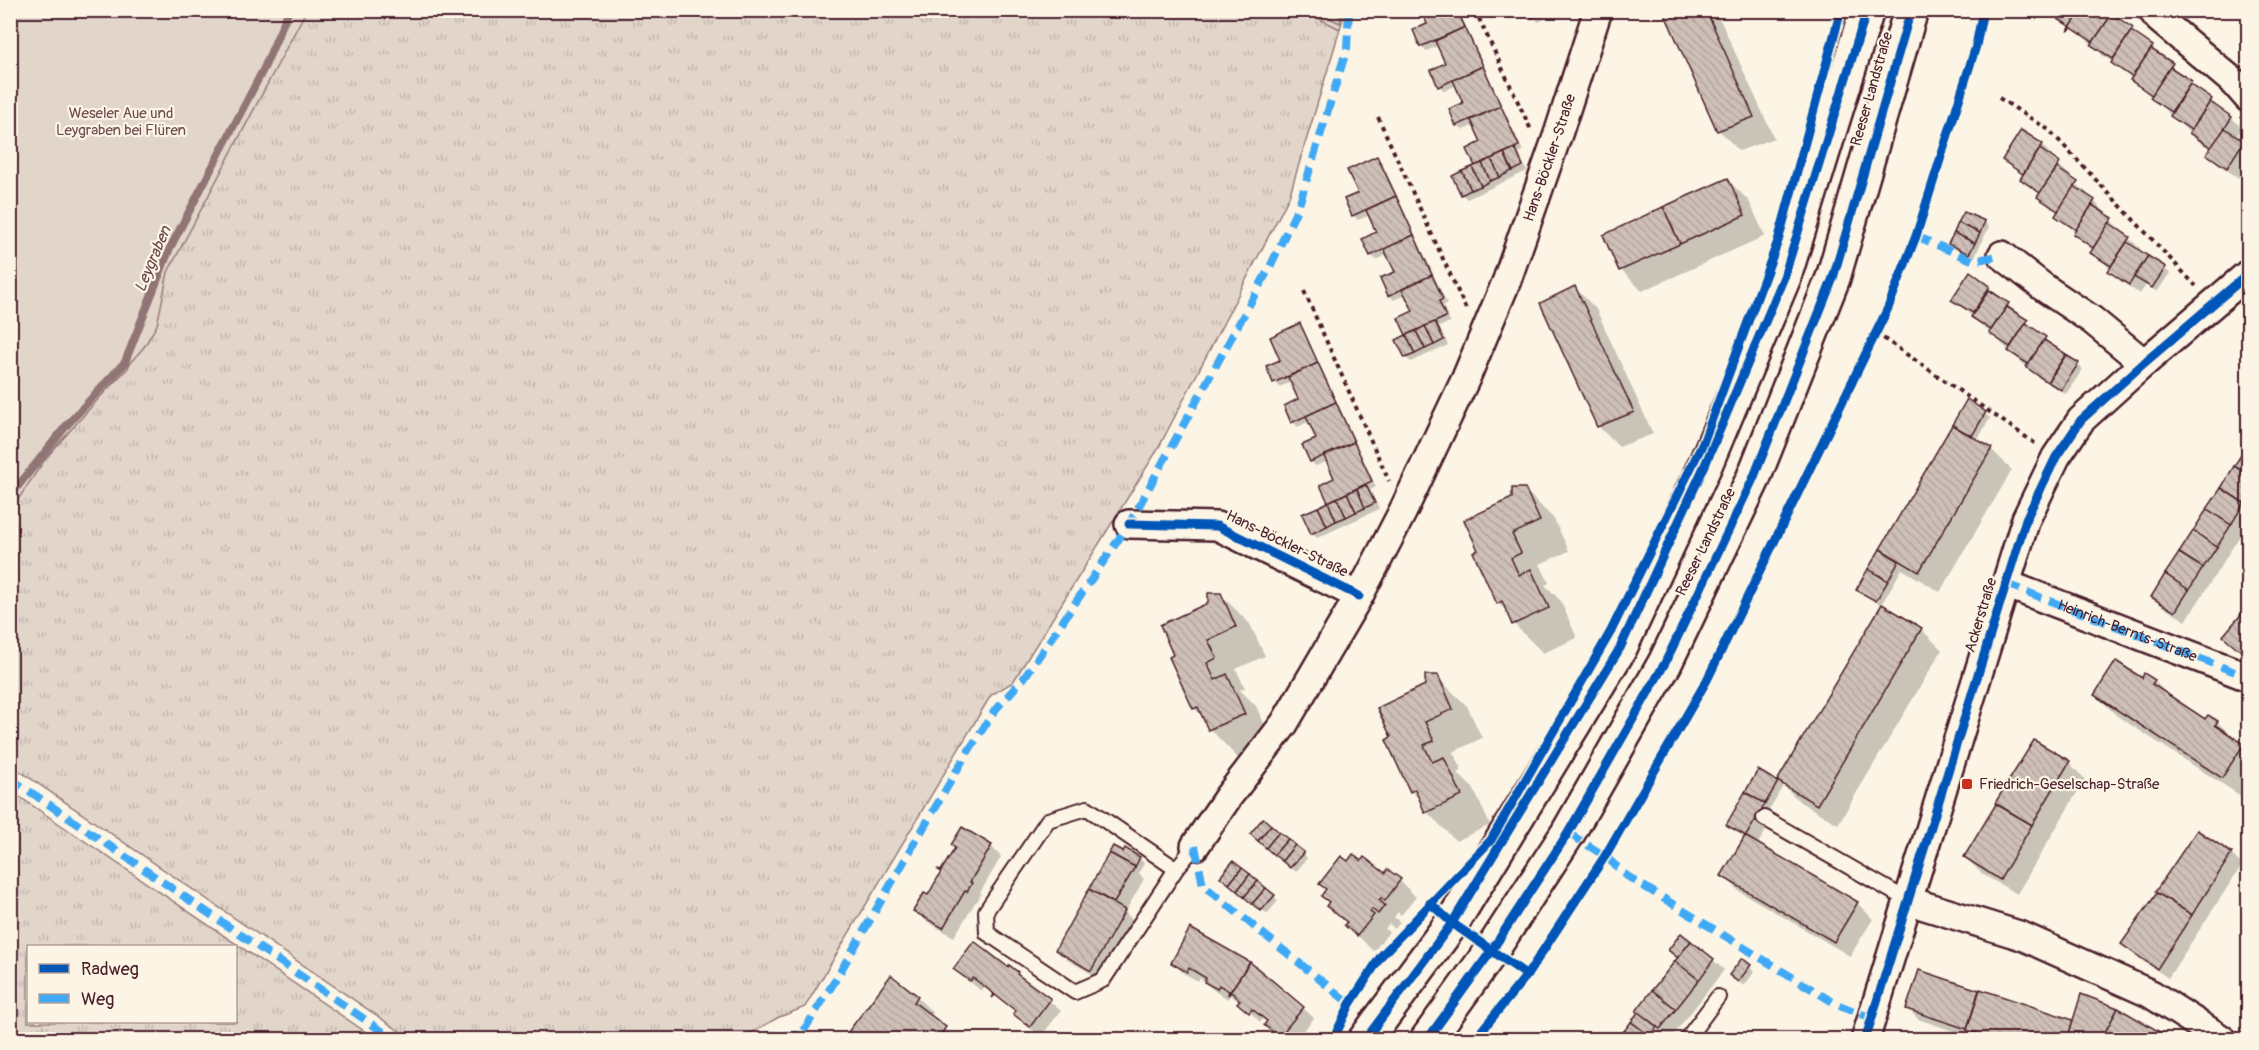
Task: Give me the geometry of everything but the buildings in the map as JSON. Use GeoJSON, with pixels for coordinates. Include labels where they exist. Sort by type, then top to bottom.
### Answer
{"type":"FeatureCollection","features":[{"type":"Feature","properties":{"kind":"main road","name":"Reeser Landstraße"},"geometry":{"type":"LineString","coordinates":[[1365,1040],[1452,923],[1620,648],[1705,465],[1784,277],[1867,10]]}},
{"type":"Feature","properties":{"kind":"main road","name":"Reeser Landstraße"},"geometry":{"type":"LineString","coordinates":[[1427,1040],[1492,950],[1569,833],[1665,663],[1753,479],[1833,278],[1911,10]]}},
{"type":"Feature","properties":{"kind":"street","name":"Hans-Böckler-Straße"},"geometry":{"type":"LineString","coordinates":[[1195,846],[1228,797],[1284,724],[1359,596],[1403,511],[1507,280],[1598,10]]}},
{"type":"Feature","properties":{"kind":"street"},"geometry":{"type":"LineString","coordinates":[[2152,10],[2159,19],[2235,83],[2248,98]]}},
{"type":"Feature","properties":{"kind":"street"},"geometry":{"type":"LineString","coordinates":[[2002,255],[2043,287],[2092,320],[2144,363]]}},
{"type":"Feature","properties":{"kind":"street","name":"Ackerstraße"},"geometry":{"type":"LineString","coordinates":[[1865,1040],[2026,519],[2056,457],[2081,420],[2248,274]]}},
{"type":"Feature","properties":{"kind":"street","name":"Hans-Böckler-Straße"},"geometry":{"type":"LineString","coordinates":[[1129,524],[1217,526],[1359,596]]}},
{"type":"Feature","properties":{"kind":"street","name":"Heinrich-Bernts-Straße"},"geometry":{"type":"LineString","coordinates":[[2006,585],[2248,677]]}},
{"type":"Feature","properties":{"kind":"street"},"geometry":{"type":"LineString","coordinates":[[1909,901],[2022,936],[2151,994],[2223,1040]]}},
{"type":"Feature","properties":{"kind":"lane"},"geometry":{"type":"LineString","coordinates":[[1176,869],[1087,808],[1048,820],[986,911],[987,933],[1075,992],[1103,980],[1176,869],[1195,846]]}},
{"type":"Feature","properties":{"kind":"lane"},"geometry":{"type":"LineString","coordinates":[[1764,818],[1909,901]]}},
{"type":"Feature","properties":{"kind":"lane"},"geometry":{"type":"LineString","coordinates":[[1686,1040],[1718,997]]}},
{"type":"Feature","properties":{"kind":"path"},"geometry":{"type":"LineString","coordinates":[[1475,10],[1547,166]]}},
{"type":"Feature","properties":{"kind":"path"},"geometry":{"type":"LineString","coordinates":[[1999,98],[2049,130],[2213,304]]}},
{"type":"Feature","properties":{"kind":"path"},"geometry":{"type":"LineString","coordinates":[[1378,117],[1481,342]]}},
{"type":"Feature","properties":{"kind":"path"},"geometry":{"type":"LineString","coordinates":[[1304,291],[1403,511]]}},
{"type":"Feature","properties":{"kind":"path"},"geometry":{"type":"LineString","coordinates":[[1876,333],[2056,457]]}},
{"type":"Feature","properties":{"kind":"green space","name":"Weseler Aue und Leygraben bei Flüren"},"geometry":{"type":"Polygon","coordinates":[[[11,10],[306,11],[168,272],[157,325],[144,347],[45,459],[11,510],[11,10]]]}},
{"type":"Feature","properties":{"kind":"green space"},"geometry":{"type":"Polygon","coordinates":[[[1304,10],[1340,29],[1289,197],[1158,449],[1013,682],[991,695],[805,1007],[777,1018],[741,1039],[411,1039],[11,765],[10,504],[70,428],[128,368],[174,253],[293,11],[1304,10]]]}},
{"type":"Feature","properties":{"kind":"green space"},"geometry":{"type":"Polygon","coordinates":[[[1304,11],[1345,11],[1340,29],[1304,11]]]}},
{"type":"Feature","properties":{"kind":"green space"},"geometry":{"type":"Polygon","coordinates":[[[1315,11],[1341,11],[1340,23],[1315,11]]]}},
{"type":"Feature","properties":{"kind":"green space"},"geometry":{"type":"Polygon","coordinates":[[[11,791],[376,1039],[11,1039],[11,791]]]}},
{"type":"Feature","properties":{"kind":"waterway","name":"Leygraben"},"geometry":{"type":"LineString","coordinates":[[10,496],[66,426],[125,362],[170,248],[264,68],[289,10]]}},
{"type":"Feature","properties":{"kind":"marked path"},"geometry":{"type":"LineString","coordinates":[[762,1040],[769,1035],[801,1035],[964,758],[995,710],[1024,678],[1129,524],[1270,267],[1299,205],[1347,48],[1349,10]]}},
{"type":"Feature","properties":{"kind":"marked path"},"geometry":{"type":"LineString","coordinates":[[1916,236],[1974,261],[2002,255]]}},
{"type":"Feature","properties":{"kind":"marked path"},"geometry":{"type":"LineString","coordinates":[[2006,584],[2248,677]]}},
{"type":"Feature","properties":{"kind":"marked path"},"geometry":{"type":"LineString","coordinates":[[10,778],[395,1040]]}},
{"type":"Feature","properties":{"kind":"marked path"},"geometry":{"type":"LineString","coordinates":[[1568,833],[1605,856],[1627,876],[1836,1004],[1872,1018]]}},
{"type":"Feature","properties":{"kind":"marked path"},"geometry":{"type":"LineString","coordinates":[[1195,846],[1203,885],[1350,1004]]}},
{"type":"Feature","properties":{"kind":"cycle path"},"geometry":{"type":"LineString","coordinates":[[1333,1040],[1350,1004],[1381,956],[1491,840],[1611,631],[1703,443],[1778,241],[1841,10]]}},
{"type":"Feature","properties":{"kind":"cycle path"},"geometry":{"type":"LineString","coordinates":[[1365,1040],[1452,923],[1620,648],[1705,465],[1784,277],[1867,10]]}},
{"type":"Feature","properties":{"kind":"cycle path"},"geometry":{"type":"LineString","coordinates":[[1427,1040],[1492,950],[1568,833],[1665,663],[1753,479],[1833,278],[1911,10]]}},
{"type":"Feature","properties":{"kind":"cycle path"},"geometry":{"type":"LineString","coordinates":[[1474,1040],[1527,975],[1605,856],[1707,680],[1888,308],[1916,236],[1976,46],[1983,10]]}},
{"type":"Feature","properties":{"kind":"cycle path"},"geometry":{"type":"LineString","coordinates":[[1865,1040],[2026,519],[2056,457],[2081,420],[2248,274]]}},
{"type":"Feature","properties":{"kind":"cycle path"},"geometry":{"type":"LineString","coordinates":[[1129,524],[1217,526],[1359,596]]}},
{"type":"Feature","properties":{"kind":"cycle path"},"geometry":{"type":"LineString","coordinates":[[1430,903],[1452,923],[1527,975]]}},
{"type":"Feature","properties":{"kind":"place","name":"Friedrich-Geselschap-Straße"},"geometry":{"type":"Point","coordinates":[1967,784]}}]}
